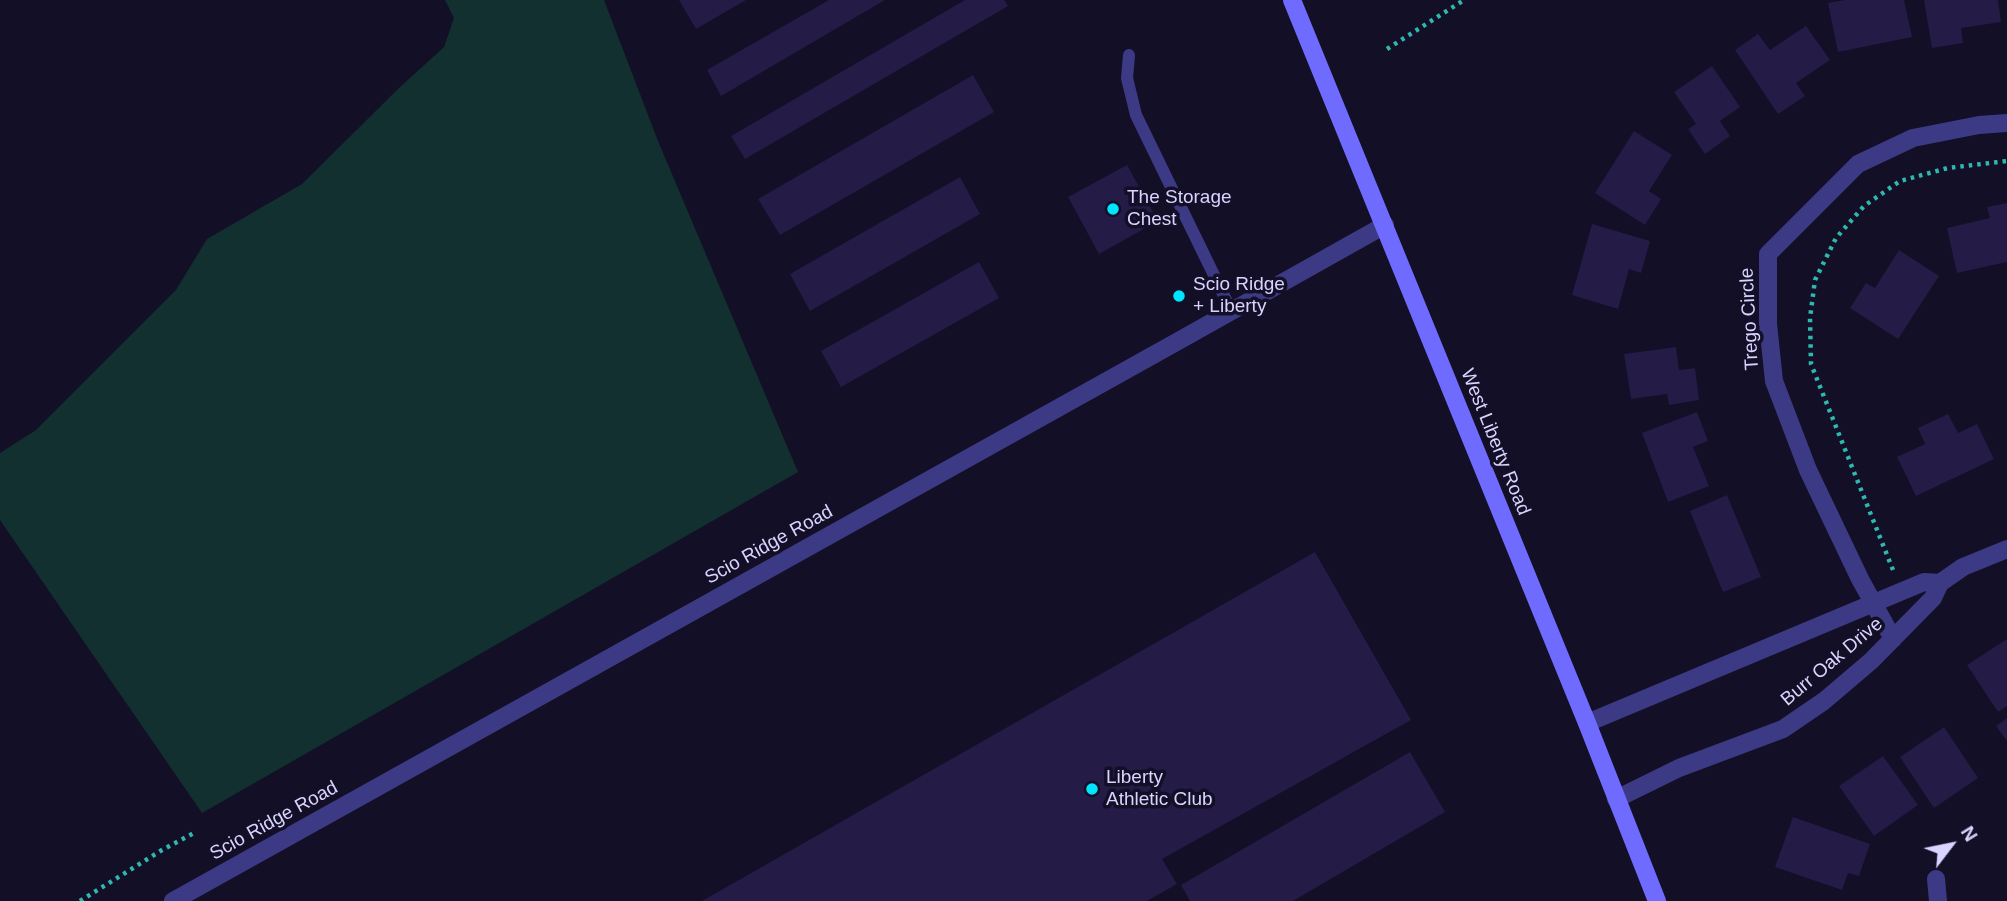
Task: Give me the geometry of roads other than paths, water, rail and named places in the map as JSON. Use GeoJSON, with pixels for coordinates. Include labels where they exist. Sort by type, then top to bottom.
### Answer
{"type":"FeatureCollection","features":[{"type":"Feature","properties":{"kind":"main road","name":"West Liberty Road"},"geometry":{"type":"LineString","coordinates":[[1292,0],[1657,901]]}},
{"type":"Feature","properties":{"kind":"street","name":"Trego Circle"},"geometry":{"type":"LineString","coordinates":[[1893,639],[1808,470],[1774,381],[1768,324],[1768,254],[1858,164],[1913,138],[2007,122]]}},
{"type":"Feature","properties":{"kind":"street","name":"Scio Ridge Road"},"geometry":{"type":"LineString","coordinates":[[173,901],[1385,225]]}},
{"type":"Feature","properties":{"kind":"street","name":"Burr Oak Drive"},"geometry":{"type":"LineString","coordinates":[[1616,799],[1679,768],[1791,724],[1824,701],[1893,639],[1933,598],[1940,583],[1963,566],[2007,549]]}},
{"type":"Feature","properties":{"kind":"street","name":"Burr Oak Drive"},"geometry":{"type":"LineString","coordinates":[[1587,723],[1924,582],[1940,583]]}},
{"type":"Feature","properties":{"kind":"street"},"geometry":{"type":"LineString","coordinates":[[1936,879],[1938,901]]}},
{"type":"Feature","properties":{"kind":"lane"},"geometry":{"type":"LineString","coordinates":[[1129,55],[1127,78],[1136,115],[1231,310]]}},
{"type":"Feature","properties":{"kind":"place","name":"The Storage Chest"},"geometry":{"type":"Point","coordinates":[1113,209]}},
{"type":"Feature","properties":{"kind":"place","name":"Scio Ridge + Liberty"},"geometry":{"type":"Point","coordinates":[1179,296]}},
{"type":"Feature","properties":{"kind":"place","name":"Liberty Athletic Club"},"geometry":{"type":"Point","coordinates":[1092,789]}}]}
